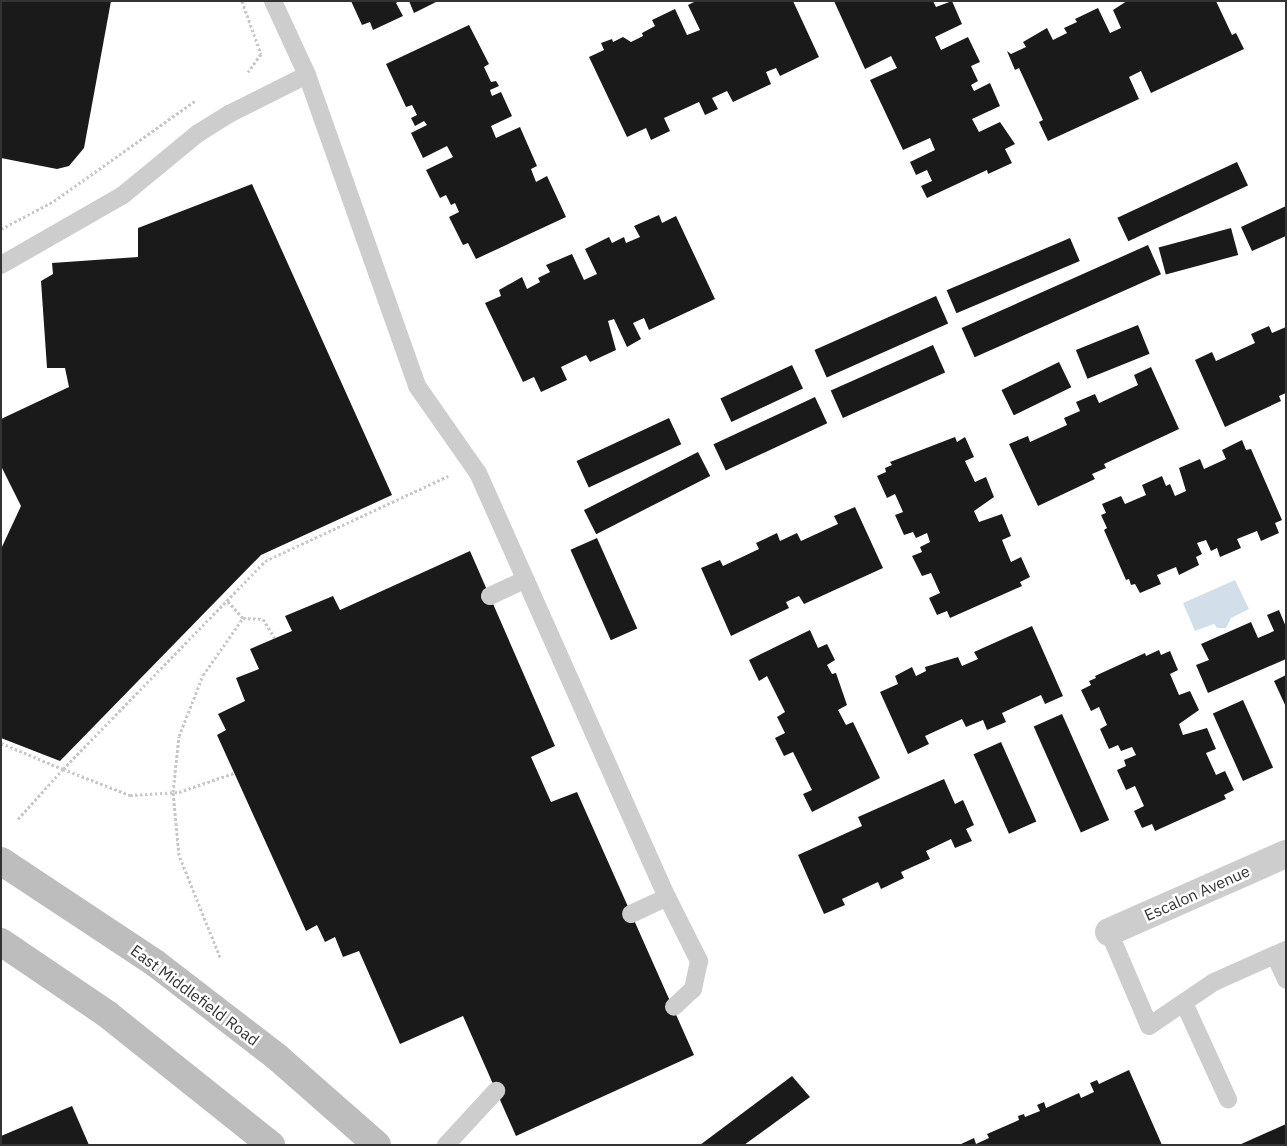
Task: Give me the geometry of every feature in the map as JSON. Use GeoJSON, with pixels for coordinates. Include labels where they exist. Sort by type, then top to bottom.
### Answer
{"type":"FeatureCollection","features":[{"type":"Feature","properties":{"kind":"main road","name":"East Middlefield Road"},"geometry":{"type":"LineString","coordinates":[[1,861],[154,963],[277,1057],[377,1145]]}},
{"type":"Feature","properties":{"kind":"main road"},"geometry":{"type":"LineString","coordinates":[[1,942],[107,1014],[271,1145]]}},
{"type":"Feature","properties":{"kind":"street","name":"Escalon Avenue"},"geometry":{"type":"LineString","coordinates":[[1109,932],[1286,854]]}},
{"type":"Feature","properties":{"kind":"lane"},"geometry":{"type":"LineString","coordinates":[[274,1],[307,75],[417,386],[471,464],[666,897],[699,961],[693,990],[674,1007]]}},
{"type":"Feature","properties":{"kind":"lane"},"geometry":{"type":"LineString","coordinates":[[1,265],[123,195],[197,134],[229,114],[307,75]]}},
{"type":"Feature","properties":{"kind":"lane"},"geometry":{"type":"LineString","coordinates":[[490,596],[524,580]]}},
{"type":"Feature","properties":{"kind":"lane"},"geometry":{"type":"LineString","coordinates":[[631,914],[666,897]]}},
{"type":"Feature","properties":{"kind":"lane"},"geometry":{"type":"LineString","coordinates":[[1109,932],[1149,1026],[1214,982],[1280,953],[1286,980]]}},
{"type":"Feature","properties":{"kind":"lane"},"geometry":{"type":"LineString","coordinates":[[1184,1003],[1228,1099]]}},
{"type":"Feature","properties":{"kind":"lane"},"geometry":{"type":"LineString","coordinates":[[446,1145],[496,1091]]}},
{"type":"Feature","properties":{"kind":"path"},"geometry":{"type":"LineString","coordinates":[[242,1],[261,54],[252,70],[245,74]]}},
{"type":"Feature","properties":{"kind":"path"},"geometry":{"type":"LineString","coordinates":[[1,229],[54,201],[204,97]]}},
{"type":"Feature","properties":{"kind":"path"},"geometry":{"type":"LineString","coordinates":[[18,819],[63,769],[265,561],[471,464]]}},
{"type":"Feature","properties":{"kind":"path"},"geometry":{"type":"LineString","coordinates":[[226,600],[243,618],[263,620],[275,638]]}},
{"type":"Feature","properties":{"kind":"path"},"geometry":{"type":"LineString","coordinates":[[220,957],[179,856],[173,792],[179,736],[203,675],[243,618]]}},
{"type":"Feature","properties":{"kind":"path"},"geometry":{"type":"LineString","coordinates":[[1,743],[130,795],[173,792],[234,773]]}},
{"type":"Feature","properties":{"kind":"shaded area"},"geometry":{"type":"Polygon","coordinates":[[[1235,580],[1249,609],[1231,618],[1226,628],[1217,628],[1214,624],[1195,631],[1183,603],[1235,580]]]}},
{"type":"Feature","properties":{"kind":"building"},"geometry":{"type":"Polygon","coordinates":[[[1,1],[111,1],[84,148],[69,166],[57,169],[1,158],[1,1]]]}},
{"type":"Feature","properties":{"kind":"building"},"geometry":{"type":"Polygon","coordinates":[[[351,1],[399,1],[396,3],[403,16],[373,30],[370,22],[362,25],[351,1]]]}},
{"type":"Feature","properties":{"kind":"building"},"geometry":{"type":"Polygon","coordinates":[[[409,1],[438,1],[414,13],[409,1]]]}},
{"type":"Feature","properties":{"kind":"building"},"geometry":{"type":"Polygon","coordinates":[[[696,1],[793,1],[819,57],[780,76],[776,68],[766,72],[771,84],[733,102],[727,91],[712,98],[718,109],[705,115],[699,102],[664,118],[670,131],[651,140],[646,128],[627,137],[589,57],[604,50],[601,43],[612,39],[613,42],[623,37],[631,42],[643,36],[642,33],[655,26],[652,20],[675,9],[687,35],[700,30],[688,5],[696,1]]]}},
{"type":"Feature","properties":{"kind":"building"},"geometry":{"type":"Polygon","coordinates":[[[834,1],[933,1],[936,7],[952,1],[962,24],[935,37],[941,50],[968,37],[980,62],[971,66],[978,81],[971,85],[974,91],[990,83],[1000,106],[972,119],[979,132],[1000,122],[1015,144],[1005,149],[1012,163],[988,174],[987,170],[927,198],[921,186],[932,181],[927,170],[916,175],[910,162],[935,150],[930,138],[903,150],[870,80],[897,68],[891,56],[865,69],[834,1]]]}},
{"type":"Feature","properties":{"kind":"building"},"geometry":{"type":"Polygon","coordinates":[[[1127,1],[1216,1],[1232,35],[1236,33],[1244,49],[1151,93],[1141,71],[1129,77],[1139,99],[1048,141],[1039,122],[1043,120],[1019,68],[1015,70],[1007,51],[1011,54],[1026,47],[1023,42],[1047,28],[1053,40],[1067,33],[1064,28],[1077,22],[1075,19],[1098,8],[1110,33],[1121,28],[1113,10],[1127,1]]]}},
{"type":"Feature","properties":{"kind":"building"},"geometry":{"type":"Polygon","coordinates":[[[469,25],[489,64],[484,67],[491,82],[496,81],[499,86],[490,90],[492,96],[501,92],[512,116],[491,126],[496,138],[520,127],[537,166],[531,169],[536,182],[547,176],[566,217],[476,259],[468,243],[463,245],[449,217],[459,212],[455,203],[451,205],[446,195],[440,198],[426,170],[453,157],[447,146],[423,158],[411,133],[427,125],[424,121],[415,126],[411,118],[417,115],[412,105],[406,107],[386,64],[469,25]]]}},
{"type":"Feature","properties":{"kind":"building"},"geometry":{"type":"Polygon","coordinates":[[[1237,162],[1248,186],[1128,241],[1117,218],[1237,162]]]}},
{"type":"Feature","properties":{"kind":"building"},"geometry":{"type":"Polygon","coordinates":[[[252,184],[392,495],[261,555],[60,761],[1,738],[1,549],[21,506],[1,466],[1,419],[69,387],[65,368],[47,368],[41,281],[53,274],[52,263],[138,257],[138,228],[252,184]]]}},
{"type":"Feature","properties":{"kind":"building"},"geometry":{"type":"Polygon","coordinates":[[[1286,206],[1286,236],[1252,251],[1241,227],[1286,206]]]}},
{"type":"Feature","properties":{"kind":"building"},"geometry":{"type":"Polygon","coordinates":[[[659,215],[662,223],[676,216],[715,299],[649,330],[644,318],[633,323],[641,339],[627,347],[614,319],[608,321],[616,350],[590,362],[586,355],[561,367],[567,380],[541,392],[534,377],[523,382],[485,303],[501,296],[499,290],[522,277],[527,289],[540,282],[538,278],[550,272],[546,265],[572,254],[584,280],[597,274],[585,249],[609,237],[612,243],[624,237],[626,243],[640,237],[634,226],[659,215]]]}},
{"type":"Feature","properties":{"kind":"building"},"geometry":{"type":"Polygon","coordinates":[[[1231,228],[1238,255],[1166,274],[1159,247],[1231,228]]]}},
{"type":"Feature","properties":{"kind":"building"},"geometry":{"type":"Polygon","coordinates":[[[1070,238],[1080,261],[956,313],[947,290],[1070,238]]]}},
{"type":"Feature","properties":{"kind":"building"},"geometry":{"type":"Polygon","coordinates":[[[1148,245],[1161,274],[975,357],[962,328],[1148,245]]]}},
{"type":"Feature","properties":{"kind":"building"},"geometry":{"type":"Polygon","coordinates":[[[936,296],[948,323],[827,378],[814,350],[936,296]]]}},
{"type":"Feature","properties":{"kind":"building"},"geometry":{"type":"Polygon","coordinates":[[[1138,325],[1150,354],[1087,379],[1076,350],[1138,325]]]}},
{"type":"Feature","properties":{"kind":"building"},"geometry":{"type":"Polygon","coordinates":[[[1269,326],[1272,333],[1286,327],[1286,393],[1279,396],[1281,401],[1225,427],[1195,360],[1212,352],[1216,361],[1255,343],[1251,334],[1269,326]]]}},
{"type":"Feature","properties":{"kind":"building"},"geometry":{"type":"Polygon","coordinates":[[[933,345],[945,372],[843,418],[831,391],[933,345]]]}},
{"type":"Feature","properties":{"kind":"building"},"geometry":{"type":"Polygon","coordinates":[[[1059,362],[1071,387],[1014,415],[1001,390],[1059,362]]]}},
{"type":"Feature","properties":{"kind":"building"},"geometry":{"type":"Polygon","coordinates":[[[792,365],[803,389],[731,422],[720,398],[792,365]]]}},
{"type":"Feature","properties":{"kind":"building"},"geometry":{"type":"Polygon","coordinates":[[[1151,367],[1179,429],[1104,464],[1106,468],[1092,474],[1095,479],[1038,506],[1009,444],[1028,436],[1030,442],[1067,425],[1064,418],[1080,411],[1076,402],[1095,394],[1099,403],[1138,385],[1134,375],[1151,367]]]}},
{"type":"Feature","properties":{"kind":"building"},"geometry":{"type":"Polygon","coordinates":[[[815,397],[827,423],[726,471],[713,444],[815,397]]]}},
{"type":"Feature","properties":{"kind":"building"},"geometry":{"type":"Polygon","coordinates":[[[669,418],[681,444],[589,487],[577,461],[669,418]]]}},
{"type":"Feature","properties":{"kind":"building"},"geometry":{"type":"Polygon","coordinates":[[[955,437],[957,442],[965,437],[974,457],[965,461],[975,482],[986,477],[994,497],[974,511],[979,522],[1002,514],[1011,536],[1002,540],[1011,562],[1021,557],[1030,577],[1020,582],[1022,586],[950,618],[947,611],[937,615],[929,598],[940,593],[931,573],[922,576],[912,556],[922,552],[920,547],[930,542],[927,533],[916,538],[913,532],[904,535],[895,515],[903,512],[895,494],[887,498],[877,476],[886,472],[885,468],[892,465],[890,462],[955,437]]]}},
{"type":"Feature","properties":{"kind":"building"},"geometry":{"type":"Polygon","coordinates":[[[1242,440],[1246,450],[1251,449],[1282,520],[1275,523],[1279,533],[1261,541],[1257,531],[1237,539],[1241,548],[1220,557],[1217,548],[1211,551],[1206,540],[1197,543],[1202,554],[1196,557],[1199,565],[1179,575],[1176,567],[1157,575],[1161,584],[1140,593],[1135,584],[1131,585],[1129,579],[1126,580],[1104,530],[1107,528],[1101,515],[1106,513],[1102,504],[1121,496],[1125,504],[1146,495],[1142,485],[1162,476],[1166,486],[1170,484],[1175,496],[1186,491],[1179,468],[1200,459],[1204,469],[1226,459],[1222,450],[1242,440]]]}},
{"type":"Feature","properties":{"kind":"building"},"geometry":{"type":"Polygon","coordinates":[[[698,452],[710,476],[596,534],[584,510],[698,452]]]}},
{"type":"Feature","properties":{"kind":"building"},"geometry":{"type":"Polygon","coordinates":[[[855,507],[883,568],[804,604],[799,596],[786,602],[789,608],[731,636],[701,568],[720,560],[723,566],[759,549],[756,543],[777,533],[780,541],[797,533],[801,541],[838,524],[834,516],[855,507]]]}},
{"type":"Feature","properties":{"kind":"building"},"geometry":{"type":"Polygon","coordinates":[[[597,538],[637,628],[611,640],[571,550],[597,538]]]}},
{"type":"Feature","properties":{"kind":"building"},"geometry":{"type":"Polygon","coordinates":[[[470,551],[555,746],[531,757],[551,802],[577,792],[694,1055],[516,1136],[463,1016],[400,1044],[359,951],[343,957],[335,937],[325,942],[317,925],[306,931],[217,735],[226,730],[218,714],[245,701],[236,678],[259,669],[250,649],[292,631],[285,616],[333,596],[340,610],[470,551]]]}},
{"type":"Feature","properties":{"kind":"building"},"geometry":{"type":"Polygon","coordinates":[[[1279,610],[1286,627],[1286,659],[1208,693],[1196,665],[1209,660],[1201,644],[1251,622],[1258,638],[1274,631],[1267,615],[1279,610]]]}},
{"type":"Feature","properties":{"kind":"building"},"geometry":{"type":"Polygon","coordinates":[[[1032,626],[1063,696],[1045,704],[1041,695],[1002,713],[1006,722],[987,730],[983,720],[966,727],[962,719],[925,736],[929,744],[908,754],[880,692],[898,684],[895,676],[912,667],[916,676],[926,671],[925,667],[958,657],[962,666],[978,659],[974,652],[1032,626]]]}},
{"type":"Feature","properties":{"kind":"building"},"geometry":{"type":"Polygon","coordinates":[[[810,630],[818,648],[827,644],[835,660],[827,665],[832,674],[836,673],[847,705],[838,710],[846,725],[853,722],[880,778],[812,812],[803,794],[812,790],[793,752],[784,756],[775,738],[785,733],[777,717],[785,712],[767,676],[759,681],[749,660],[810,630]]]}},
{"type":"Feature","properties":{"kind":"building"},"geometry":{"type":"Polygon","coordinates":[[[1159,650],[1161,655],[1170,651],[1178,670],[1170,674],[1179,695],[1190,691],[1199,710],[1179,724],[1183,735],[1207,728],[1216,749],[1206,753],[1216,775],[1225,771],[1234,790],[1224,795],[1226,799],[1155,831],[1152,824],[1142,828],[1134,811],[1144,806],[1135,786],[1126,790],[1117,770],[1126,766],[1124,760],[1136,755],[1132,747],[1121,751],[1118,745],[1109,749],[1100,729],[1107,725],[1099,707],[1091,711],[1081,690],[1091,685],[1089,681],[1096,678],[1095,676],[1145,653],[1146,656],[1159,650]]]}},
{"type":"Feature","properties":{"kind":"building"},"geometry":{"type":"Polygon","coordinates":[[[1286,675],[1286,707],[1274,681],[1286,675]]]}},
{"type":"Feature","properties":{"kind":"building"},"geometry":{"type":"Polygon","coordinates":[[[1243,700],[1273,768],[1243,781],[1213,713],[1243,700]]]}},
{"type":"Feature","properties":{"kind":"building"},"geometry":{"type":"Polygon","coordinates":[[[1062,714],[1109,820],[1081,833],[1034,727],[1062,714]]]}},
{"type":"Feature","properties":{"kind":"building"},"geometry":{"type":"Polygon","coordinates":[[[1001,742],[1036,821],[1009,834],[974,754],[1001,742]]]}},
{"type":"Feature","properties":{"kind":"building"},"geometry":{"type":"Polygon","coordinates":[[[944,779],[955,804],[963,800],[974,825],[966,829],[972,841],[955,848],[951,839],[926,851],[930,859],[901,872],[904,878],[881,889],[878,882],[842,899],[845,905],[824,914],[798,855],[862,826],[858,817],[944,779]]]}},
{"type":"Feature","properties":{"kind":"building"},"geometry":{"type":"Polygon","coordinates":[[[1129,1070],[1162,1145],[959,1145],[974,1138],[976,1144],[989,1138],[987,1134],[1019,1120],[1018,1116],[1024,1114],[1025,1117],[1040,1111],[1037,1105],[1044,1102],[1046,1108],[1079,1093],[1081,1098],[1094,1092],[1090,1083],[1097,1080],[1099,1084],[1129,1070]]]}},
{"type":"Feature","properties":{"kind":"building"},"geometry":{"type":"Polygon","coordinates":[[[792,1076],[810,1097],[744,1145],[700,1145],[792,1076]]]}},
{"type":"Feature","properties":{"kind":"building"},"geometry":{"type":"Polygon","coordinates":[[[72,1106],[89,1145],[1,1145],[1,1136],[72,1106]]]}},
{"type":"Feature","properties":{"kind":"building"},"geometry":{"type":"Polygon","coordinates":[[[1286,1124],[1286,1145],[1239,1145],[1286,1124]]]}}]}
